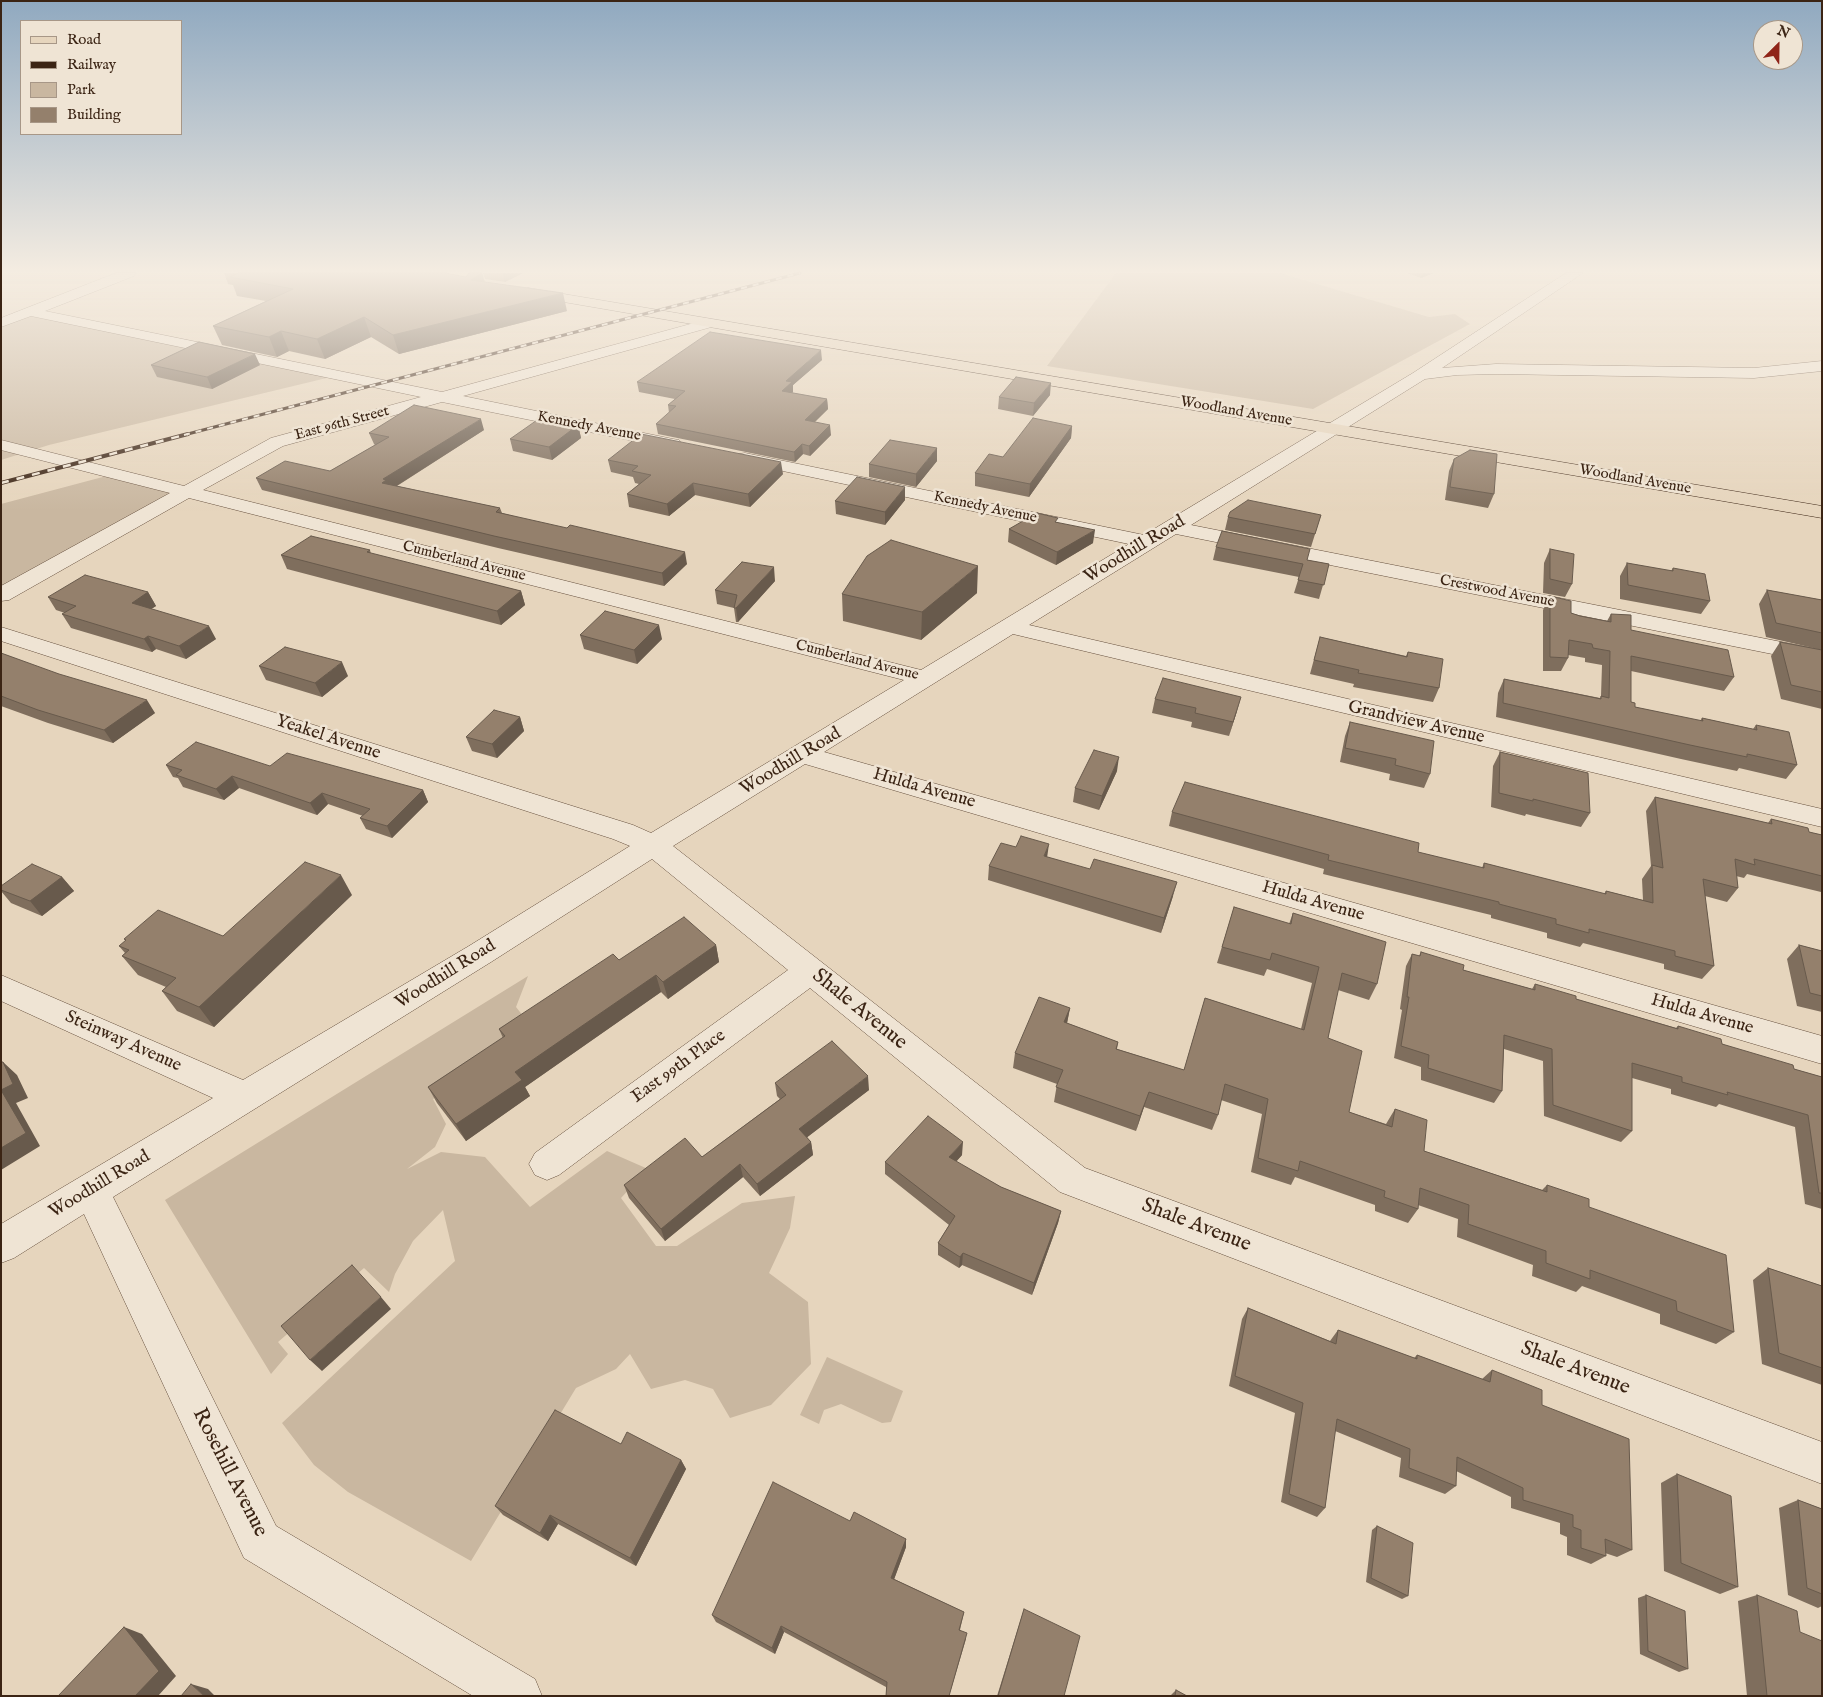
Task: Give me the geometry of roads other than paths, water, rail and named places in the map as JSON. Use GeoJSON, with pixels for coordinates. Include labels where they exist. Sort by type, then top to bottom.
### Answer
{"type":"FeatureCollection","features":[{"type":"Feature","properties":{"kind":"main road","name":"Woodland Avenue"},"geometry":{"type":"LineString","coordinates":[[882,352],[1822,512]]}},
{"type":"Feature","properties":{"kind":"street","name":"Kennedy Avenue"},"geometry":{"type":"LineString","coordinates":[[222,352],[687,447]]}},
{"type":"Feature","properties":{"kind":"street","name":"East 96th Street"},"geometry":{"type":"LineString","coordinates":[[1,595],[277,442],[605,352]]}},
{"type":"Feature","properties":{"kind":"street","name":"Woodhill Road"},"geometry":{"type":"LineString","coordinates":[[1,1245],[246,1097],[653,845],[804,755],[1457,352]]}},
{"type":"Feature","properties":{"kind":"street"},"geometry":{"type":"LineString","coordinates":[[1481,352],[1498,358],[1588,369]]}},
{"type":"Feature","properties":{"kind":"street"},"geometry":{"type":"LineString","coordinates":[[1418,376],[1457,370],[1588,369],[1717,373],[1790,371],[1822,366]]}},
{"type":"Feature","properties":{"kind":"street","name":"Cumberland Avenue"},"geometry":{"type":"LineString","coordinates":[[1,445],[927,679]]}},
{"type":"Feature","properties":{"kind":"street","name":"Kennedy Avenue"},"geometry":{"type":"LineString","coordinates":[[726,455],[1147,542]]}},
{"type":"Feature","properties":{"kind":"street","name":"Crestwood Avenue"},"geometry":{"type":"LineString","coordinates":[[1173,526],[1822,657]]}},
{"type":"Feature","properties":{"kind":"street","name":"Grandview Avenue"},"geometry":{"type":"LineString","coordinates":[[1010,627],[1822,818]]}},
{"type":"Feature","properties":{"kind":"street","name":"Yeakel Avenue"},"geometry":{"type":"LineString","coordinates":[[1,634],[612,828],[653,845]]}},
{"type":"Feature","properties":{"kind":"street","name":"Hulda Avenue"},"geometry":{"type":"LineString","coordinates":[[804,755],[1822,1050]]}},
{"type":"Feature","properties":{"kind":"street","name":"Shale Avenue"},"geometry":{"type":"LineString","coordinates":[[653,845],[1073,1180],[1822,1463]]}},
{"type":"Feature","properties":{"kind":"street","name":"East 99th Place"},"geometry":{"type":"LineString","coordinates":[[547,1164],[810,971]]}},
{"type":"Feature","properties":{"kind":"street","name":"Steinway Avenue"},"geometry":{"type":"LineString","coordinates":[[1,988],[246,1097]]}},
{"type":"Feature","properties":{"kind":"street","name":"Rosehill Avenue"},"geometry":{"type":"LineString","coordinates":[[91,1190],[260,1542],[518,1696]]}},
{"type":"Feature","properties":{"kind":"railway"},"geometry":{"type":"LineString","coordinates":[[184,435],[499,352]]}},
{"type":"Feature","properties":{"kind":"railway"},"geometry":{"type":"LineString","coordinates":[[1,483],[188,434]]}}]}
